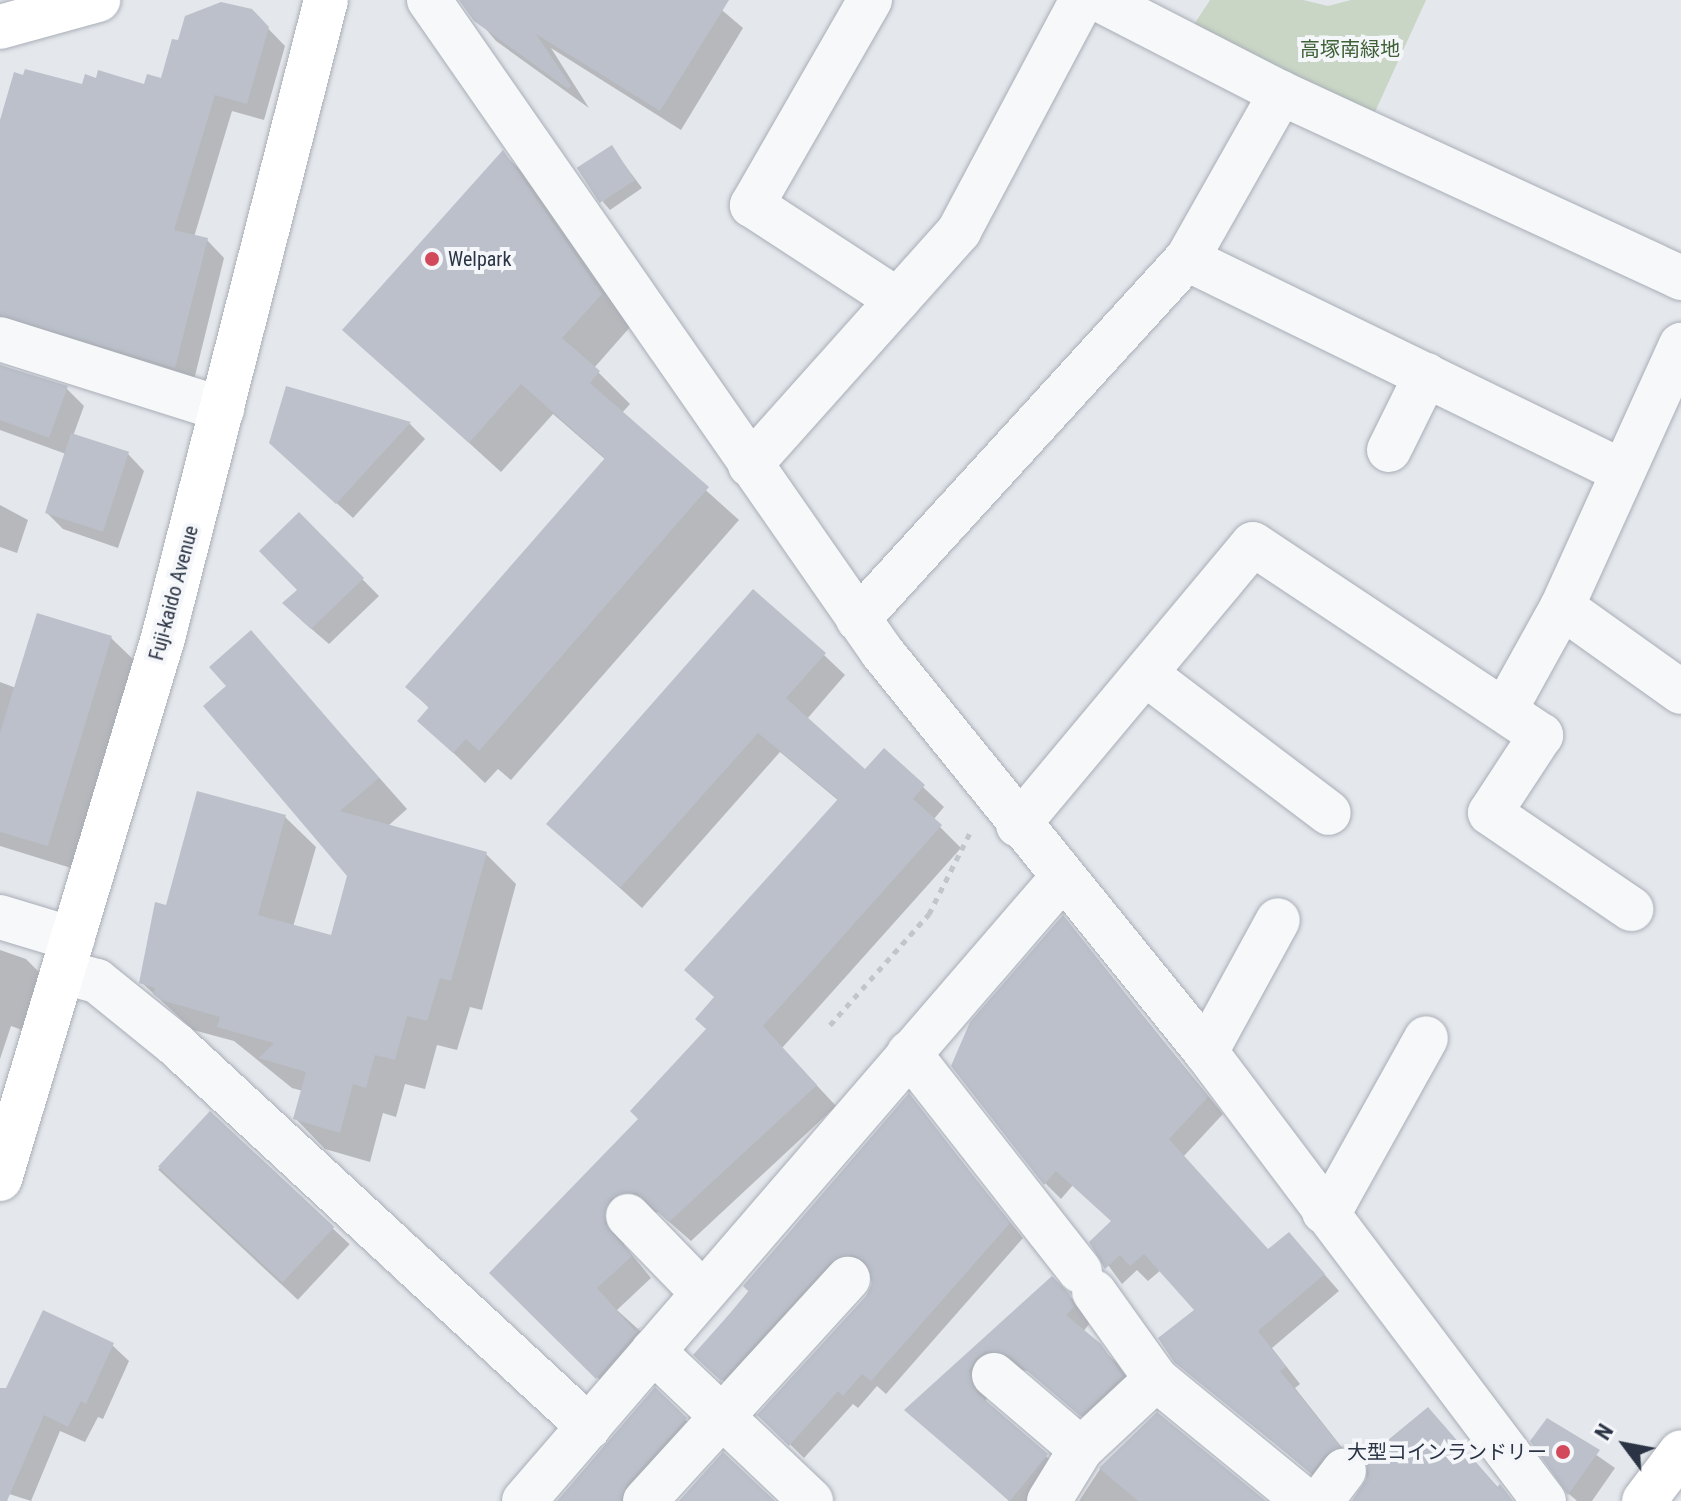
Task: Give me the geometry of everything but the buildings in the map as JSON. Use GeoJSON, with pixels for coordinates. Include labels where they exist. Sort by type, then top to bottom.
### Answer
{"type":"FeatureCollection","features":[{"type":"Feature","properties":{"kind":"main road"},"geometry":{"type":"LineString","coordinates":[[0,27],[98,0]]}},
{"type":"Feature","properties":{"kind":"main road","name":"Fuji-kaido Avenue"},"geometry":{"type":"LineString","coordinates":[[0,1179],[163,638],[326,0]]}},
{"type":"Feature","properties":{"kind":"main road"},"geometry":{"type":"LineString","coordinates":[[1644,1501],[1681,1452]]}},
{"type":"Feature","properties":{"kind":"street"},"geometry":{"type":"LineString","coordinates":[[429,0],[858,619],[1009,815],[1206,1052],[1544,1501]]}},
{"type":"Feature","properties":{"kind":"street"},"geometry":{"type":"LineString","coordinates":[[870,0],[752,205],[898,300]]}},
{"type":"Feature","properties":{"kind":"street"},"geometry":{"type":"LineString","coordinates":[[750,465],[959,231],[1082,0]]}},
{"type":"Feature","properties":{"kind":"street"},"geometry":{"type":"LineString","coordinates":[[1100,0],[1281,93],[1681,278]]}},
{"type":"Feature","properties":{"kind":"street"},"geometry":{"type":"LineString","coordinates":[[858,619],[1187,259],[1281,93]]}},
{"type":"Feature","properties":{"kind":"street"},"geometry":{"type":"LineString","coordinates":[[1187,259],[1621,471]]}},
{"type":"Feature","properties":{"kind":"street"},"geometry":{"type":"LineString","coordinates":[[0,339],[222,409]]}},
{"type":"Feature","properties":{"kind":"street"},"geometry":{"type":"LineString","coordinates":[[1506,708],[1562,607],[1621,471],[1681,345]]}},
{"type":"Feature","properties":{"kind":"street"},"geometry":{"type":"LineString","coordinates":[[1389,450],[1426,375]]}},
{"type":"Feature","properties":{"kind":"street"},"geometry":{"type":"LineString","coordinates":[[1009,815],[1147,675],[1253,544],[1506,708],[1541,735],[1490,813],[1631,909]]}},
{"type":"Feature","properties":{"kind":"street"},"geometry":{"type":"LineString","coordinates":[[1562,607],[1681,692]]}},
{"type":"Feature","properties":{"kind":"street"},"geometry":{"type":"LineString","coordinates":[[1147,675],[1329,813]]}},
{"type":"Feature","properties":{"kind":"street"},"geometry":{"type":"LineString","coordinates":[[524,1501],[1062,878]]}},
{"type":"Feature","properties":{"kind":"street"},"geometry":{"type":"LineString","coordinates":[[0,917],[68,955],[175,1044],[589,1427]]}},
{"type":"Feature","properties":{"kind":"street"},"geometry":{"type":"LineString","coordinates":[[1206,1052],[1278,920]]}},
{"type":"Feature","properties":{"kind":"street"},"geometry":{"type":"LineString","coordinates":[[1324,1212],[1336,1200],[1426,1038]]}},
{"type":"Feature","properties":{"kind":"street"},"geometry":{"type":"LineString","coordinates":[[909,1053],[1087,1282],[1156,1379],[1305,1501]]}},
{"type":"Feature","properties":{"kind":"street"},"geometry":{"type":"LineString","coordinates":[[628,1216],[703,1293]]}},
{"type":"Feature","properties":{"kind":"street"},"geometry":{"type":"LineString","coordinates":[[645,1501],[848,1279]]}},
{"type":"Feature","properties":{"kind":"street"},"geometry":{"type":"LineString","coordinates":[[653,1351],[811,1501]]}},
{"type":"Feature","properties":{"kind":"street"},"geometry":{"type":"LineString","coordinates":[[994,1375],[1081,1449]]}},
{"type":"Feature","properties":{"kind":"street"},"geometry":{"type":"LineString","coordinates":[[1049,1501],[1081,1449],[1156,1379]]}},
{"type":"Feature","properties":{"kind":"path"},"geometry":{"type":"LineString","coordinates":[[830,1025],[909,940],[940,897],[963,839],[1009,815]]}},
{"type":"Feature","properties":{"kind":"green space","name":"高塚南緑地"},"geometry":{"type":"Polygon","coordinates":[[[1210,0],[1303,0],[1328,6],[1351,0],[1426,0],[1374,114],[1193,26],[1210,0]]]}},
{"type":"Feature","properties":{"kind":"place","name":"Welpark"},"geometry":{"type":"Point","coordinates":[432,259]}},
{"type":"Feature","properties":{"kind":"place","name":"大型コインランドリー"},"geometry":{"type":"Point","coordinates":[1563,1452]}}]}
